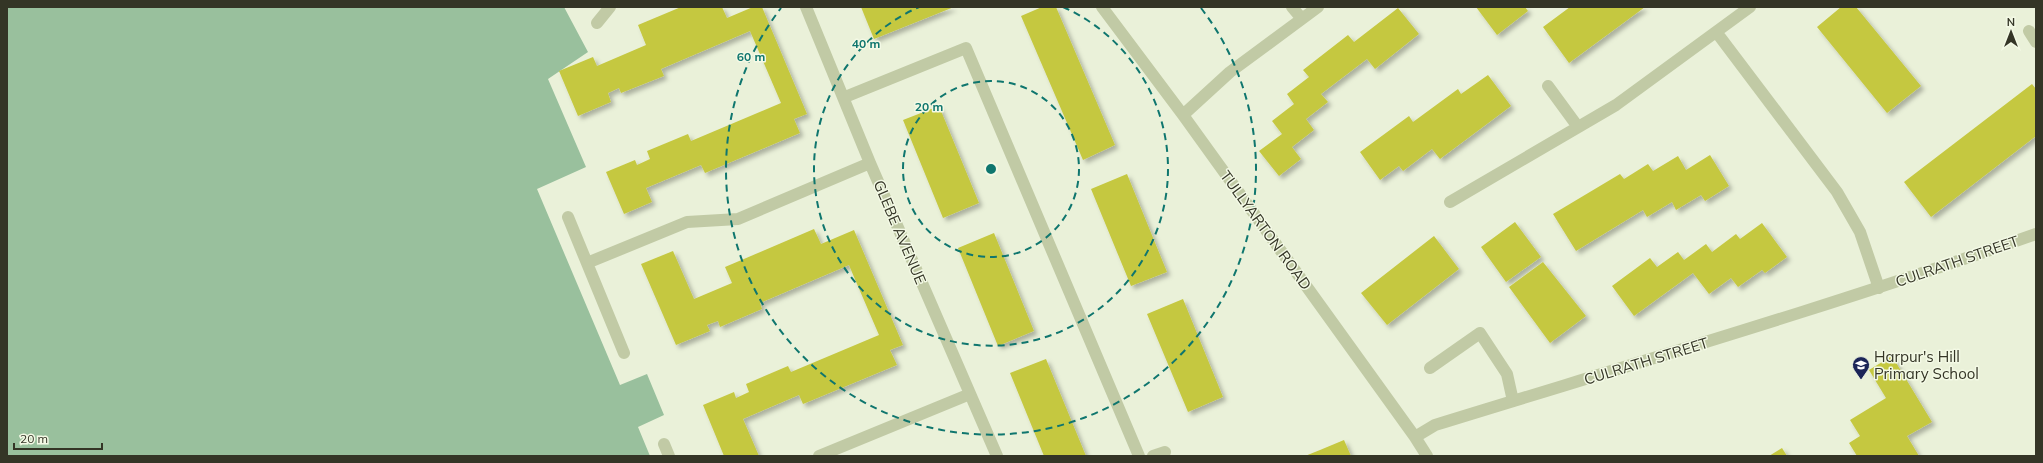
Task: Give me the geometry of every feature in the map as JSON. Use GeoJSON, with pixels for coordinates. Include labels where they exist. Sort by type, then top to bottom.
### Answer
{"type":"FeatureCollection","features":[{"type":"Feature","properties":{"kind":"street"},"geometry":{"type":"LineString","coordinates":[[597,23],[610,7]]}},
{"type":"Feature","properties":{"kind":"street","name":"GLEBE AVENUE"},"geometry":{"type":"LineString","coordinates":[[806,7],[870,163],[997,456]]}},
{"type":"Feature","properties":{"kind":"street","name":"TULLYARTON ROAD"},"geometry":{"type":"LineString","coordinates":[[1102,7],[1183,114],[1415,437],[1427,456]]}},
{"type":"Feature","properties":{"kind":"street"},"geometry":{"type":"LineString","coordinates":[[1292,7],[1302,19]]}},
{"type":"Feature","properties":{"kind":"street"},"geometry":{"type":"LineString","coordinates":[[1183,114],[1230,72],[1318,7]]}},
{"type":"Feature","properties":{"kind":"street"},"geometry":{"type":"LineString","coordinates":[[1450,202],[1616,105],[1717,33],[1750,7]]}},
{"type":"Feature","properties":{"kind":"street"},"geometry":{"type":"LineString","coordinates":[[2029,31],[2036,42]]}},
{"type":"Feature","properties":{"kind":"street","name":"CULRATH STREET"},"geometry":{"type":"LineString","coordinates":[[1717,33],[1837,192],[1860,232],[1879,288]]}},
{"type":"Feature","properties":{"kind":"street"},"geometry":{"type":"LineString","coordinates":[[844,97],[966,48],[1139,456]]}},
{"type":"Feature","properties":{"kind":"street"},"geometry":{"type":"LineString","coordinates":[[1548,86],[1578,127]]}},
{"type":"Feature","properties":{"kind":"street"},"geometry":{"type":"LineString","coordinates":[[587,263],[687,222],[738,219],[870,163]]}},
{"type":"Feature","properties":{"kind":"street"},"geometry":{"type":"LineString","coordinates":[[568,217],[624,353]]}},
{"type":"Feature","properties":{"kind":"street","name":"CULRATH STREET"},"geometry":{"type":"LineString","coordinates":[[1415,437],[1435,425],[1643,363],[1879,288],[2036,234]]}},
{"type":"Feature","properties":{"kind":"street"},"geometry":{"type":"LineString","coordinates":[[1430,368],[1480,333],[1507,374],[1513,401]]}},
{"type":"Feature","properties":{"kind":"street"},"geometry":{"type":"LineString","coordinates":[[819,456],[970,394]]}},
{"type":"Feature","properties":{"kind":"street"},"geometry":{"type":"LineString","coordinates":[[664,444],[669,456]]}},
{"type":"Feature","properties":{"kind":"green space"},"geometry":{"type":"Polygon","coordinates":[[[7,7],[564,7],[588,52],[548,79],[586,167],[537,189],[620,385],[647,374],[664,415],[638,427],[650,456],[7,456],[7,7]]]}},
{"type":"Feature","properties":{"kind":"building"},"geometry":{"type":"Polygon","coordinates":[[[681,7],[722,7],[727,18],[753,7],[762,7],[807,114],[794,119],[800,133],[705,173],[701,165],[646,188],[652,202],[624,214],[606,172],[635,160],[637,165],[650,159],[647,151],[688,134],[691,141],[781,103],[750,31],[661,69],[664,76],[621,93],[619,88],[608,93],[611,102],[578,116],[559,71],[593,57],[597,66],[646,45],[638,25],[681,7]]]}},
{"type":"Feature","properties":{"kind":"building"},"geometry":{"type":"Polygon","coordinates":[[[861,7],[954,7],[874,39],[861,7]]]}},
{"type":"Feature","properties":{"kind":"building"},"geometry":{"type":"Polygon","coordinates":[[[1042,7],[1056,7],[1115,145],[1083,160],[1021,16],[1042,7]]]}},
{"type":"Feature","properties":{"kind":"building"},"geometry":{"type":"Polygon","coordinates":[[[1476,7],[1525,7],[1528,11],[1497,35],[1476,7]]]}},
{"type":"Feature","properties":{"kind":"building"},"geometry":{"type":"Polygon","coordinates":[[[1570,7],[1645,7],[1569,63],[1543,27],[1570,7]]]}},
{"type":"Feature","properties":{"kind":"building"},"geometry":{"type":"Polygon","coordinates":[[[1841,7],[1856,7],[1921,86],[1887,113],[1817,27],[1841,7]]]}},
{"type":"Feature","properties":{"kind":"building"},"geometry":{"type":"Polygon","coordinates":[[[1398,8],[1419,34],[1375,69],[1367,59],[1321,94],[1328,102],[1306,119],[1314,130],[1292,147],[1301,159],[1279,176],[1259,151],[1282,134],[1272,121],[1294,104],[1287,94],[1309,77],[1303,70],[1348,35],[1354,42],[1398,8]]]}},
{"type":"Feature","properties":{"kind":"building"},"geometry":{"type":"Polygon","coordinates":[[[1488,75],[1511,106],[1440,159],[1432,149],[1403,171],[1399,166],[1380,180],[1360,152],[1409,116],[1413,122],[1458,89],[1461,94],[1488,75]]]}},
{"type":"Feature","properties":{"kind":"building"},"geometry":{"type":"Polygon","coordinates":[[[2032,84],[2036,89],[2036,136],[1931,217],[1904,182],[2032,84]]]}},
{"type":"Feature","properties":{"kind":"building"},"geometry":{"type":"Polygon","coordinates":[[[939,106],[979,203],[943,218],[903,120],[939,106]]]}},
{"type":"Feature","properties":{"kind":"building"},"geometry":{"type":"Polygon","coordinates":[[[1710,155],[1729,186],[1705,201],[1701,195],[1676,210],[1672,202],[1647,217],[1643,210],[1576,251],[1553,214],[1620,174],[1624,179],[1648,164],[1653,171],[1678,156],[1686,170],[1710,155]]]}},
{"type":"Feature","properties":{"kind":"building"},"geometry":{"type":"Polygon","coordinates":[[[1127,174],[1167,272],[1131,286],[1091,189],[1127,174]]]}},
{"type":"Feature","properties":{"kind":"building"},"geometry":{"type":"Polygon","coordinates":[[[1515,222],[1541,257],[1506,282],[1481,247],[1515,222]]]}},
{"type":"Feature","properties":{"kind":"building"},"geometry":{"type":"Polygon","coordinates":[[[1762,223],[1787,257],[1765,273],[1762,270],[1738,287],[1731,278],[1709,294],[1693,273],[1634,316],[1612,286],[1650,258],[1657,267],[1678,252],[1684,260],[1706,244],[1712,252],[1736,234],[1740,239],[1762,223]]]}},
{"type":"Feature","properties":{"kind":"building"},"geometry":{"type":"Polygon","coordinates":[[[814,229],[821,244],[854,230],[903,345],[890,350],[897,365],[803,404],[799,395],[743,419],[759,456],[724,456],[703,405],[734,392],[736,398],[749,392],[746,384],[788,366],[791,372],[879,335],[849,265],[760,303],[762,309],[720,327],[718,321],[707,325],[710,331],[676,345],[641,264],[673,251],[694,299],[732,283],[725,267],[814,229]]]}},
{"type":"Feature","properties":{"kind":"building"},"geometry":{"type":"Polygon","coordinates":[[[994,233],[1034,331],[998,346],[958,248],[994,233]]]}},
{"type":"Feature","properties":{"kind":"building"},"geometry":{"type":"Polygon","coordinates":[[[1434,236],[1459,269],[1387,325],[1361,293],[1434,236]]]}},
{"type":"Feature","properties":{"kind":"building"},"geometry":{"type":"Polygon","coordinates":[[[1543,262],[1586,316],[1550,343],[1509,287],[1543,262]]]}},
{"type":"Feature","properties":{"kind":"building"},"geometry":{"type":"Polygon","coordinates":[[[1183,299],[1223,397],[1188,412],[1147,314],[1183,299]]]}},
{"type":"Feature","properties":{"kind":"building"},"geometry":{"type":"Polygon","coordinates":[[[1892,356],[1932,422],[1907,436],[1919,456],[1857,456],[1849,443],[1860,436],[1850,420],[1886,398],[1869,370],[1892,356]]]}},
{"type":"Feature","properties":{"kind":"building"},"geometry":{"type":"Polygon","coordinates":[[[1046,359],[1086,456],[1044,456],[1010,373],[1046,359]]]}},
{"type":"Feature","properties":{"kind":"building"},"geometry":{"type":"Polygon","coordinates":[[[1344,440],[1351,456],[1305,456],[1320,450],[1344,440]]]}},
{"type":"Feature","properties":{"kind":"building"},"geometry":{"type":"Polygon","coordinates":[[[1782,448],[1787,456],[1769,456],[1782,448]]]}},
{"type":"Feature","properties":{"kind":"place","name":"Harpur's Hill Primary School"},"geometry":{"type":"Point","coordinates":[1861,380]}}]}
